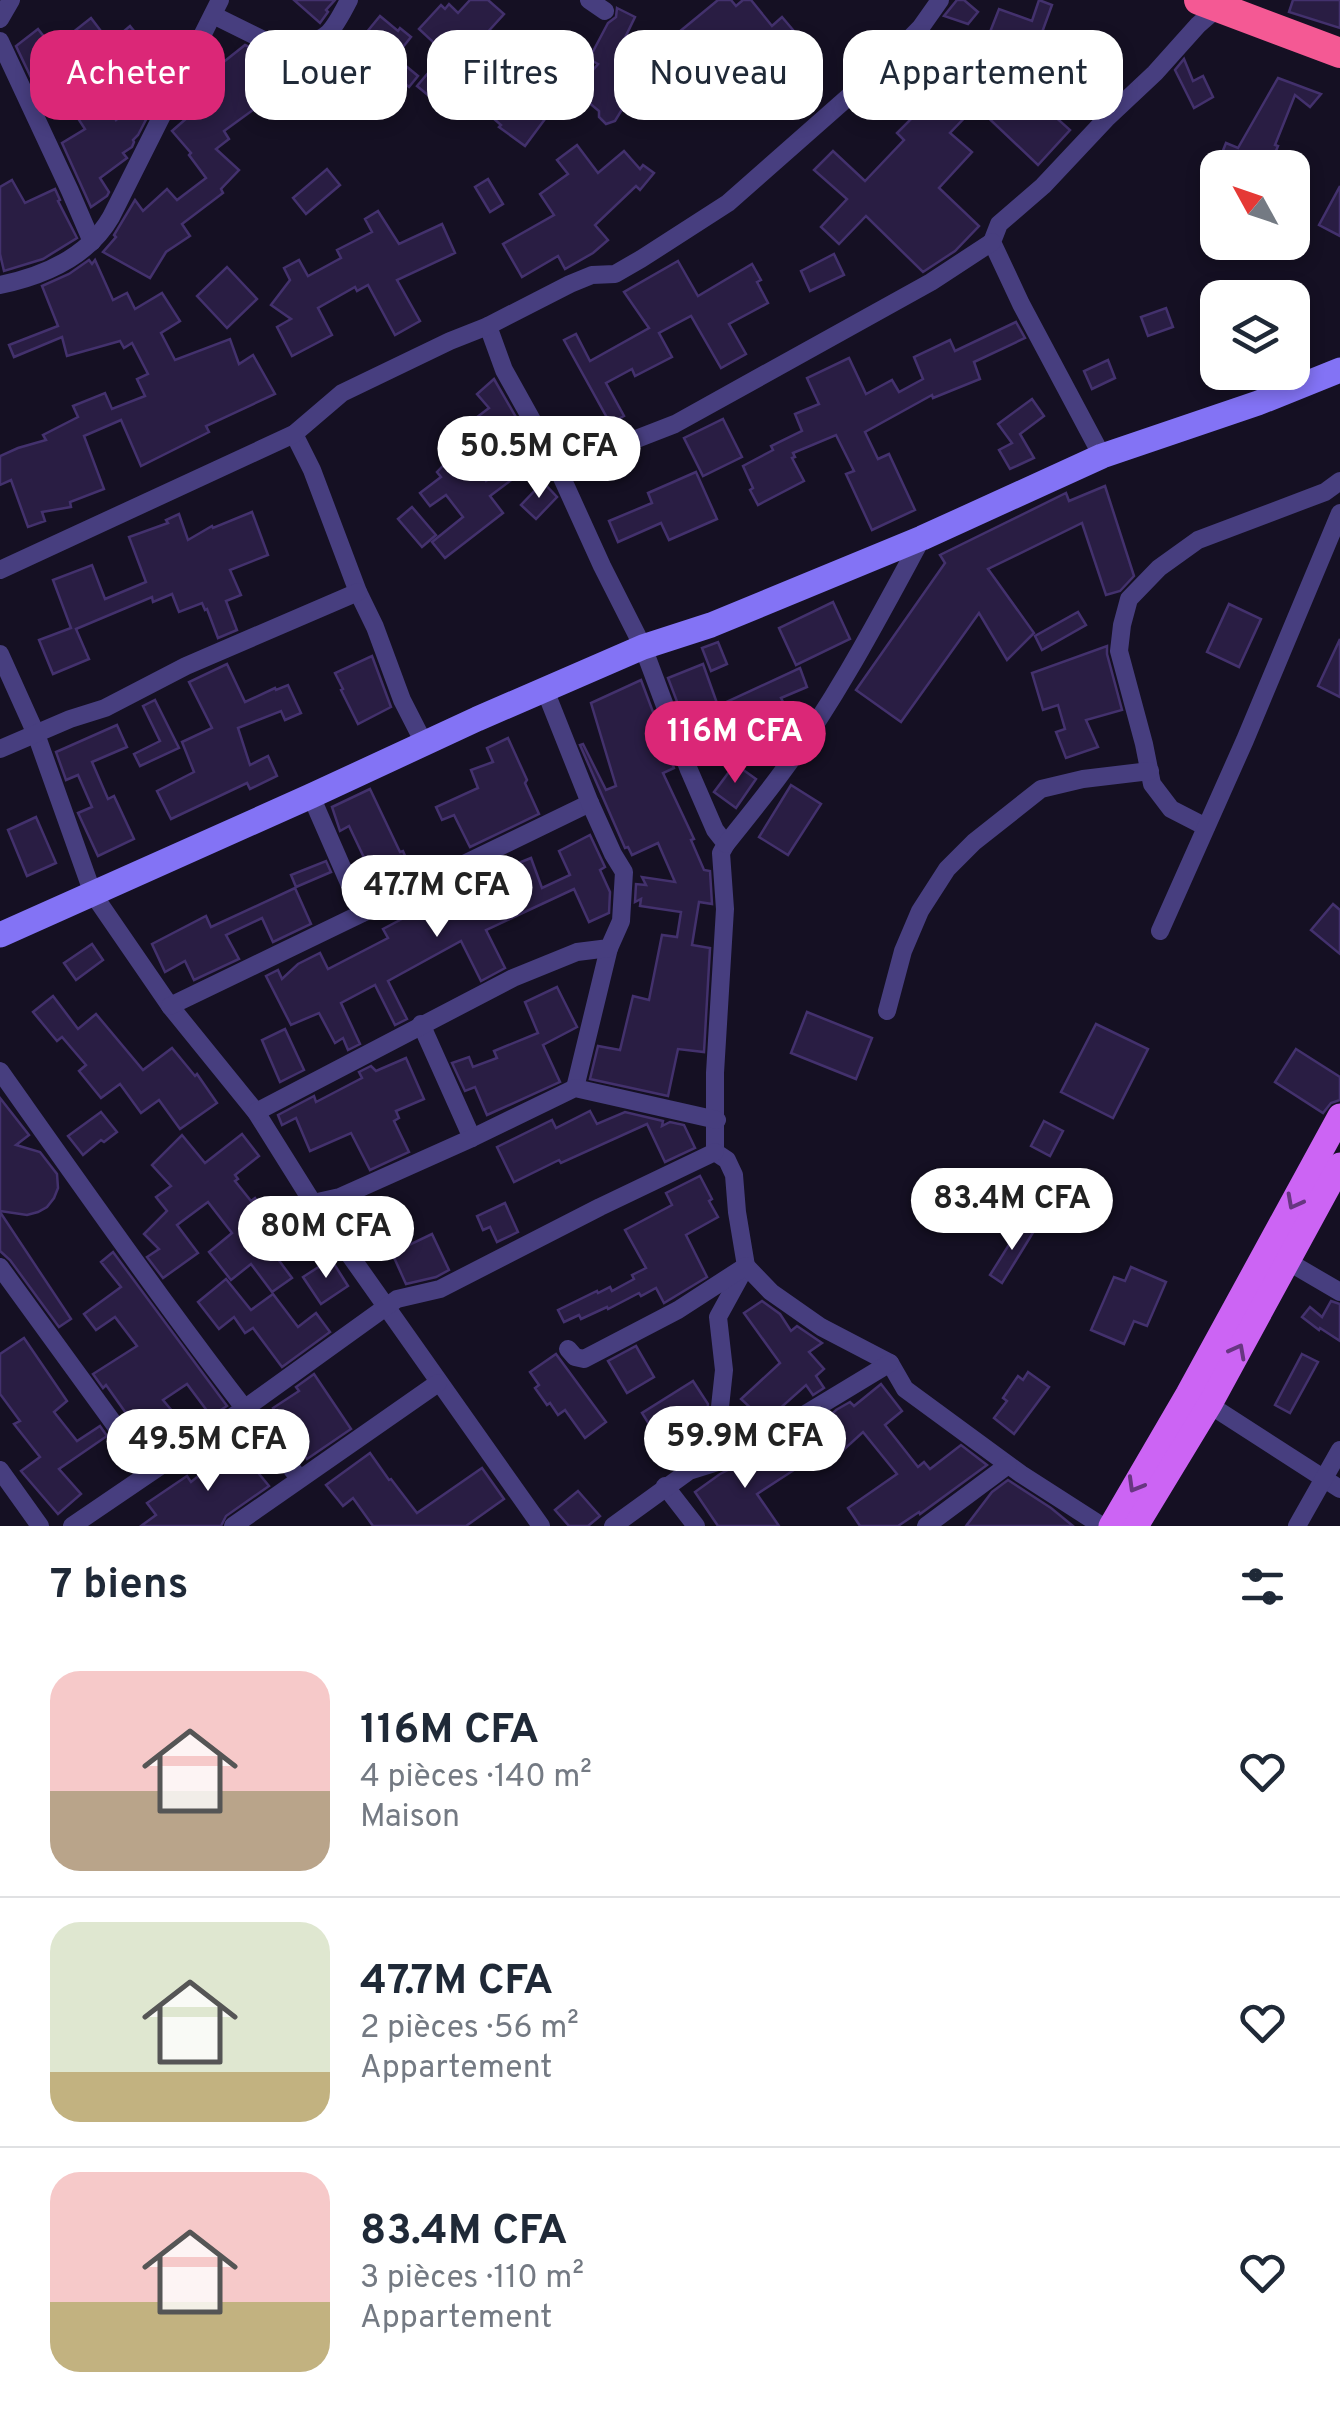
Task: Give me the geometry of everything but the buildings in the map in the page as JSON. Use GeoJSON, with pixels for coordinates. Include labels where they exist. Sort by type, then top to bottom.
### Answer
{"type":"FeatureCollection","features":[{"type":"Feature","properties":{"kind":"highway"},"geometry":{"type":"LineString","coordinates":[[1215,2],[1340,53]]}},
{"type":"Feature","properties":{"kind":"main road"},"geometry":{"type":"LineString","coordinates":[[1136,1526],[1340,1116]]}},
{"type":"Feature","properties":{"kind":"main road"},"geometry":{"type":"LineString","coordinates":[[1111,1526],[1199,1399],[1340,1166]]}},
{"type":"Feature","properties":{"kind":"street"},"geometry":{"type":"LineString","coordinates":[[0,19],[11,0]]}},
{"type":"Feature","properties":{"kind":"street"},"geometry":{"type":"LineString","coordinates":[[0,286],[46,271],[92,242],[111,217],[217,7],[286,51],[315,43],[334,29],[348,0]]}},
{"type":"Feature","properties":{"kind":"street"},"geometry":{"type":"LineString","coordinates":[[0,570],[294,434],[342,393],[450,341],[592,275],[615,274],[728,204],[880,69],[921,27],[940,0]]}},
{"type":"Feature","properties":{"kind":"street"},"geometry":{"type":"LineString","coordinates":[[553,458],[572,458],[626,443],[675,424],[931,282],[992,242],[999,224],[1043,186],[1155,73],[1215,2]]}},
{"type":"Feature","properties":{"kind":"street"},"geometry":{"type":"LineString","coordinates":[[0,41],[92,242]]}},
{"type":"Feature","properties":{"kind":"street"},"geometry":{"type":"LineString","coordinates":[[992,242],[1102,456]]}},
{"type":"Feature","properties":{"kind":"street"},"geometry":{"type":"LineString","coordinates":[[488,326],[504,370],[553,458],[643,648],[689,770],[715,830],[726,844]]}},
{"type":"Feature","properties":{"kind":"street"},"geometry":{"type":"LineString","coordinates":[[0,935],[643,648],[711,625],[922,538],[1102,456],[1340,370]]}},
{"type":"Feature","properties":{"kind":"street"},"geometry":{"type":"LineString","coordinates":[[294,434],[402,700],[424,743]]}},
{"type":"Feature","properties":{"kind":"street"},"geometry":{"type":"LineString","coordinates":[[1206,827],[1170,810],[1152,784],[1118,651],[1129,599],[1159,568],[1198,540],[1325,492],[1340,481]]}},
{"type":"Feature","properties":{"kind":"street"},"geometry":{"type":"LineString","coordinates":[[1160,930],[1340,512]]}},
{"type":"Feature","properties":{"kind":"street"},"geometry":{"type":"LineString","coordinates":[[716,1152],[724,910],[721,853],[826,708],[922,538]]}},
{"type":"Feature","properties":{"kind":"street"},"geometry":{"type":"LineString","coordinates":[[0,748],[104,708],[186,666],[358,592]]}},
{"type":"Feature","properties":{"kind":"street"},"geometry":{"type":"LineString","coordinates":[[0,654],[36,734],[92,894],[170,1006],[256,1112],[312,1203],[541,1526]]}},
{"type":"Feature","properties":{"kind":"street"},"geometry":{"type":"LineString","coordinates":[[545,690],[590,803],[624,872],[621,920],[608,948],[575,1088]]}},
{"type":"Feature","properties":{"kind":"street"},"geometry":{"type":"LineString","coordinates":[[886,1011],[903,951],[920,911],[947,870],[974,842],[1042,789],[1082,779],[1150,771]]}},
{"type":"Feature","properties":{"kind":"street"},"geometry":{"type":"LineString","coordinates":[[312,796],[362,913]]}},
{"type":"Feature","properties":{"kind":"street"},"geometry":{"type":"LineString","coordinates":[[170,1006],[590,803]]}},
{"type":"Feature","properties":{"kind":"street"},"geometry":{"type":"LineString","coordinates":[[256,1112],[513,978],[585,949],[608,948]]}},
{"type":"Feature","properties":{"kind":"street"},"geometry":{"type":"LineString","coordinates":[[421,1024],[472,1138]]}},
{"type":"Feature","properties":{"kind":"street"},"geometry":{"type":"LineString","coordinates":[[0,1071],[92,1203],[299,1478]]}},
{"type":"Feature","properties":{"kind":"street"},"geometry":{"type":"LineString","coordinates":[[312,1203],[340,1198],[575,1088],[717,1120]]}},
{"type":"Feature","properties":{"kind":"street"},"geometry":{"type":"LineString","coordinates":[[716,1152],[727,1160],[734,1176],[746,1266],[771,1292],[821,1326],[890,1363],[905,1389],[1102,1526]]}},
{"type":"Feature","properties":{"kind":"street"},"geometry":{"type":"LineString","coordinates":[[72,1526],[397,1300],[440,1289],[716,1152]]}},
{"type":"Feature","properties":{"kind":"street"},"geometry":{"type":"LineString","coordinates":[[1286,1261],[1340,1292]]}},
{"type":"Feature","properties":{"kind":"street"},"geometry":{"type":"LineString","coordinates":[[568,1349],[584,1359],[678,1310],[746,1266]]}},
{"type":"Feature","properties":{"kind":"street"},"geometry":{"type":"LineString","coordinates":[[721,1461],[724,1370],[718,1317],[746,1266]]}},
{"type":"Feature","properties":{"kind":"street"},"geometry":{"type":"LineString","coordinates":[[0,1267],[149,1472]]}},
{"type":"Feature","properties":{"kind":"street"},"geometry":{"type":"LineString","coordinates":[[614,1526],[689,1471],[721,1461],[774,1434],[890,1363]]}},
{"type":"Feature","properties":{"kind":"street"},"geometry":{"type":"LineString","coordinates":[[233,1526],[438,1382]]}},
{"type":"Feature","properties":{"kind":"street"},"geometry":{"type":"LineString","coordinates":[[1199,1399],[1332,1484]]}},
{"type":"Feature","properties":{"kind":"street"},"geometry":{"type":"LineString","coordinates":[[1297,1526],[1332,1484],[1340,1450]]}},
{"type":"Feature","properties":{"kind":"street"},"geometry":{"type":"LineString","coordinates":[[926,1526],[1008,1464]]}},
{"type":"Feature","properties":{"kind":"street"},"geometry":{"type":"LineString","coordinates":[[0,1470],[40,1526]]}},
{"type":"Feature","properties":{"kind":"street"},"geometry":{"type":"LineString","coordinates":[[665,1486],[696,1526]]}}]}
